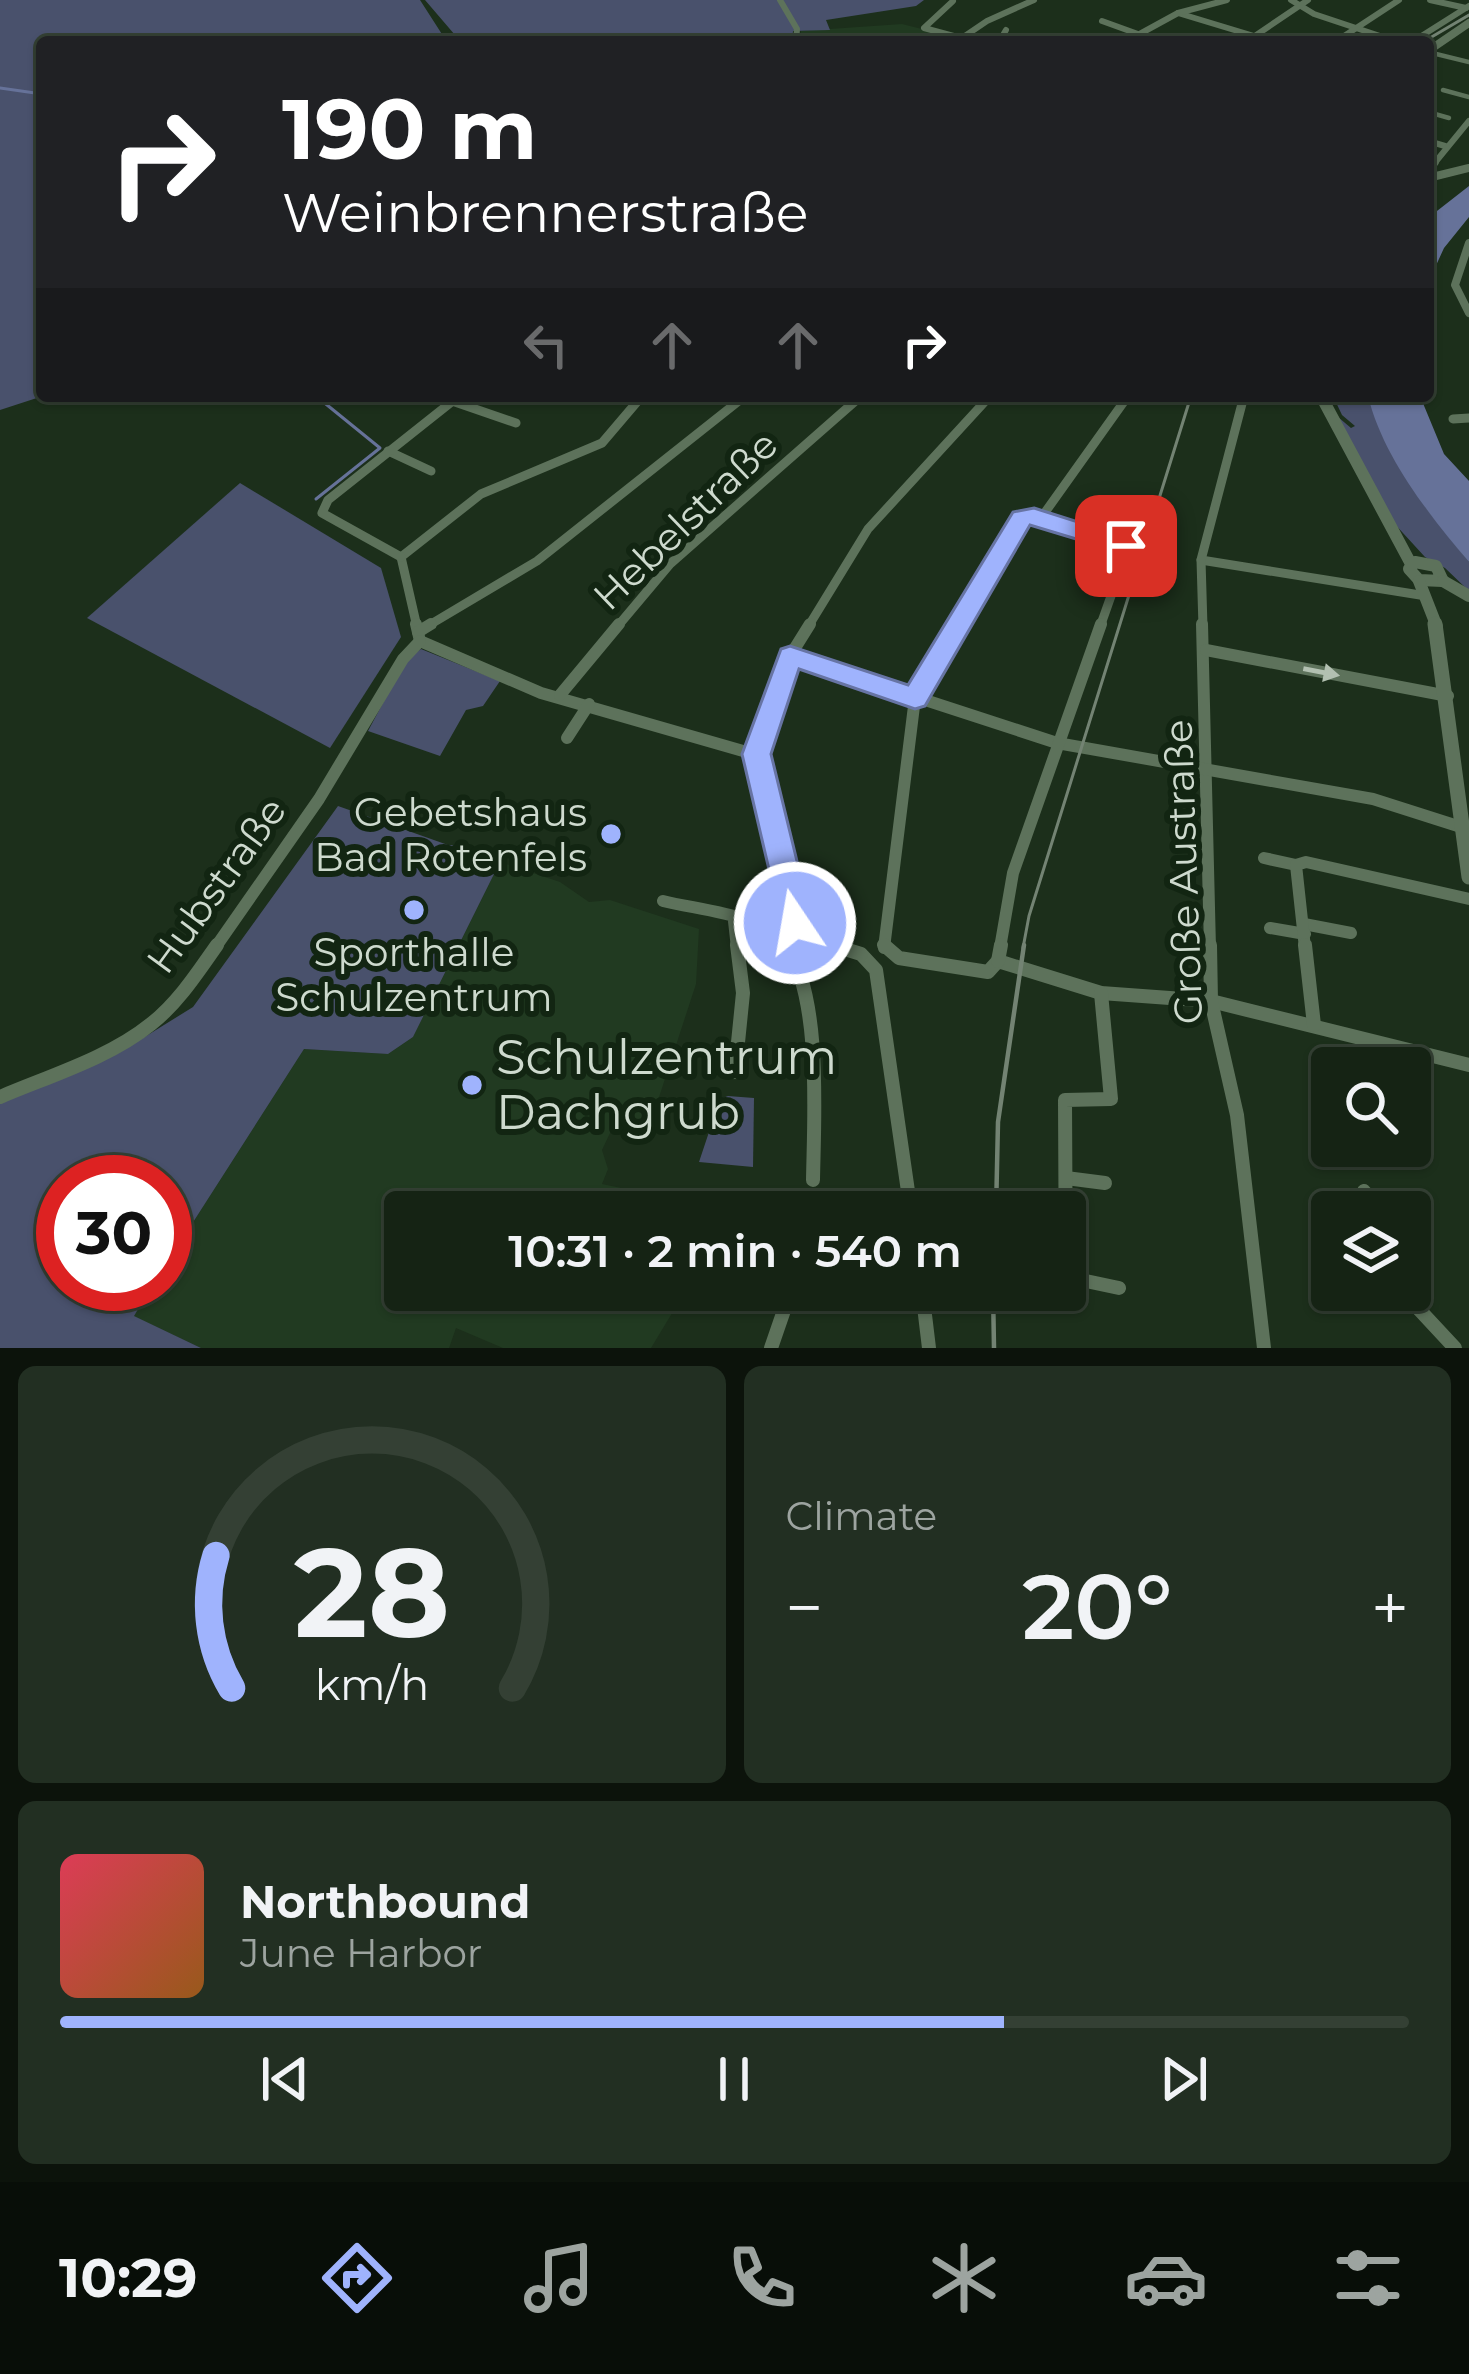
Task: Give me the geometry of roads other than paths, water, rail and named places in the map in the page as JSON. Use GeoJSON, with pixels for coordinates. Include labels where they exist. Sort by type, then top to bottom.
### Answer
{"type":"FeatureCollection","features":[{"type":"Feature","properties":{"kind":"street"},"geometry":{"type":"LineString","coordinates":[[780,0],[796,36]]}},
{"type":"Feature","properties":{"kind":"street"},"geometry":{"type":"LineString","coordinates":[[966,36],[1034,0]]}},
{"type":"Feature","properties":{"kind":"street"},"geometry":{"type":"LineString","coordinates":[[1138,35],[1178,13],[1227,0]]}},
{"type":"Feature","properties":{"kind":"street"},"geometry":{"type":"LineString","coordinates":[[1291,0],[1299,8],[1380,36]]}},
{"type":"Feature","properties":{"kind":"street"},"geometry":{"type":"LineString","coordinates":[[1178,13],[1254,36],[1308,0]]}},
{"type":"Feature","properties":{"kind":"street"},"geometry":{"type":"LineString","coordinates":[[1344,36],[1400,0]]}},
{"type":"Feature","properties":{"kind":"street"},"geometry":{"type":"LineString","coordinates":[[1430,0],[1468,7]]}},
{"type":"Feature","properties":{"kind":"street"},"geometry":{"type":"LineString","coordinates":[[947,36],[924,28],[953,1]]}},
{"type":"Feature","properties":{"kind":"street"},"geometry":{"type":"LineString","coordinates":[[1422,36],[1468,7]]}},
{"type":"Feature","properties":{"kind":"street"},"geometry":{"type":"LineString","coordinates":[[1102,22],[1141,36]]}},
{"type":"Feature","properties":{"kind":"street"},"geometry":{"type":"LineString","coordinates":[[1434,47],[1469,23]]}},
{"type":"Feature","properties":{"kind":"street"},"geometry":{"type":"LineString","coordinates":[[1002,36],[1006,30]]}},
{"type":"Feature","properties":{"kind":"street"},"geometry":{"type":"LineString","coordinates":[[1434,53],[1469,62]]}},
{"type":"Feature","properties":{"kind":"street"},"geometry":{"type":"LineString","coordinates":[[1445,90],[1469,97]]}},
{"type":"Feature","properties":{"kind":"street"},"geometry":{"type":"LineString","coordinates":[[1434,111],[1450,118]]}},
{"type":"Feature","properties":{"kind":"street"},"geometry":{"type":"LineString","coordinates":[[1434,165],[1465,122]]}},
{"type":"Feature","properties":{"kind":"street"},"geometry":{"type":"LineString","coordinates":[[1434,143],[1445,146]]}},
{"type":"Feature","properties":{"kind":"street"},"geometry":{"type":"LineString","coordinates":[[1434,172],[1469,168]]}},
{"type":"Feature","properties":{"kind":"street"},"geometry":{"type":"LineString","coordinates":[[1469,243],[1458,270],[1458,298],[1469,313]]}},
{"type":"Feature","properties":{"kind":"street"},"geometry":{"type":"LineString","coordinates":[[1458,270],[1469,272]]}},
{"type":"Feature","properties":{"kind":"street"},"geometry":{"type":"LineString","coordinates":[[451,402],[328,500],[322,513],[401,556],[419,636],[463,662],[757,754]]}},
{"type":"Feature","properties":{"kind":"street"},"geometry":{"type":"LineString","coordinates":[[463,402],[516,423]]}},
{"type":"Feature","properties":{"kind":"street"},"geometry":{"type":"LineString","coordinates":[[401,556],[481,494],[602,442],[637,402]]}},
{"type":"Feature","properties":{"kind":"street"},"geometry":{"type":"LineString","coordinates":[[419,636],[537,561],[737,402]]}},
{"type":"Feature","properties":{"kind":"street","name":"Hebelstraße"},"geometry":{"type":"LineString","coordinates":[[560,695],[670,564],[854,402]]}},
{"type":"Feature","properties":{"kind":"street"},"geometry":{"type":"LineString","coordinates":[[908,1191],[873,962],[811,942],[800,932],[757,754],[790,656],[868,529],[984,402]]}},
{"type":"Feature","properties":{"kind":"street"},"geometry":{"type":"LineString","coordinates":[[1041,518],[1124,402]]}},
{"type":"Feature","properties":{"kind":"street","name":"Große Austraße"},"geometry":{"type":"LineString","coordinates":[[1242,402],[1201,560],[1211,1001],[1237,1115],[1264,1348]]}},
{"type":"Feature","properties":{"kind":"street"},"geometry":{"type":"LineString","coordinates":[[1325,402],[1400,539],[1418,563],[1439,568],[1429,585],[1448,696],[1469,877]]}},
{"type":"Feature","properties":{"kind":"street"},"geometry":{"type":"LineString","coordinates":[[1453,419],[1469,418]]}},
{"type":"Feature","properties":{"kind":"street"},"geometry":{"type":"LineString","coordinates":[[388,451],[431,471]]}},
{"type":"Feature","properties":{"kind":"street"},"geometry":{"type":"LineString","coordinates":[[1028,516],[1041,518],[1126,546],[1013,873],[998,961],[988,972],[884,948],[915,698],[1018,522],[1028,516]]}},
{"type":"Feature","properties":{"kind":"street"},"geometry":{"type":"LineString","coordinates":[[1201,560],[1429,585],[1469,596]]}},
{"type":"Feature","properties":{"kind":"street"},"geometry":{"type":"LineString","coordinates":[[1418,563],[1409,572],[1429,585]]}},
{"type":"Feature","properties":{"kind":"street","name":"Hubstraße"},"geometry":{"type":"LineString","coordinates":[[0,1097],[99,1054],[151,1024],[192,981],[288,846],[419,636]]}},
{"type":"Feature","properties":{"kind":"street"},"geometry":{"type":"LineString","coordinates":[[1206,650],[1448,696]]}},
{"type":"Feature","properties":{"kind":"street"},"geometry":{"type":"LineString","coordinates":[[790,656],[1058,743],[1373,799],[1464,828]]}},
{"type":"Feature","properties":{"kind":"street"},"geometry":{"type":"LineString","coordinates":[[566,738],[589,704]]}},
{"type":"Feature","properties":{"kind":"street"},"geometry":{"type":"LineString","coordinates":[[1264,857],[1469,899]]}},
{"type":"Feature","properties":{"kind":"street"},"geometry":{"type":"LineString","coordinates":[[1296,865],[1314,1025]]}},
{"type":"Feature","properties":{"kind":"street"},"geometry":{"type":"LineString","coordinates":[[663,902],[764,926],[781,936],[791,950],[803,987],[810,1053],[813,1180]]}},
{"type":"Feature","properties":{"kind":"street"},"geometry":{"type":"LineString","coordinates":[[734,921],[743,992],[734,1072]]}},
{"type":"Feature","properties":{"kind":"street"},"geometry":{"type":"LineString","coordinates":[[1270,928],[1351,933]]}},
{"type":"Feature","properties":{"kind":"street"},"geometry":{"type":"LineString","coordinates":[[998,961],[1101,992],[1211,1001],[1469,1065]]}},
{"type":"Feature","properties":{"kind":"street"},"geometry":{"type":"LineString","coordinates":[[1066,1191],[1065,1100],[1111,1100],[1101,992]]}},
{"type":"Feature","properties":{"kind":"street"},"geometry":{"type":"LineString","coordinates":[[1066,1178],[1105,1183]]}},
{"type":"Feature","properties":{"kind":"street"},"geometry":{"type":"LineString","coordinates":[[1086,1281],[1119,1288]]}},
{"type":"Feature","properties":{"kind":"street"},"geometry":{"type":"LineString","coordinates":[[771,1348],[784,1311]]}},
{"type":"Feature","properties":{"kind":"street"},"geometry":{"type":"LineString","coordinates":[[925,1311],[929,1348]]}},
{"type":"Feature","properties":{"kind":"street"},"geometry":{"type":"LineString","coordinates":[[1421,1311],[1455,1348]]}},
{"type":"Feature","properties":{"kind":"waterway"},"geometry":{"type":"LineString","coordinates":[[0,88],[36,93]]}},
{"type":"Feature","properties":{"kind":"waterway"},"geometry":{"type":"LineString","coordinates":[[316,499],[380,448],[323,402]]}},
{"type":"Feature","properties":{"kind":"railway"},"geometry":{"type":"LineString","coordinates":[[1433,36],[1469,15]]}},
{"type":"Feature","properties":{"kind":"railway"},"geometry":{"type":"LineString","coordinates":[[1023,948],[1189,402]]}},
{"type":"Feature","properties":{"kind":"railway"},"geometry":{"type":"LineString","coordinates":[[996,1191],[998,1122],[1024,945]]}},
{"type":"Feature","properties":{"kind":"railway"},"geometry":{"type":"LineString","coordinates":[[993,1311],[994,1348]]}},
{"type":"Feature","properties":{"kind":"place","name":"Gebetshaus Bad Rotenfels"},"geometry":{"type":"Point","coordinates":[611,834]}},
{"type":"Feature","properties":{"kind":"place","name":"Sporthalle Schulzentrum"},"geometry":{"type":"Point","coordinates":[414,910]}},
{"type":"Feature","properties":{"kind":"place","name":"Schulzentrum Dachgrub"},"geometry":{"type":"Point","coordinates":[472,1085]}}]}
